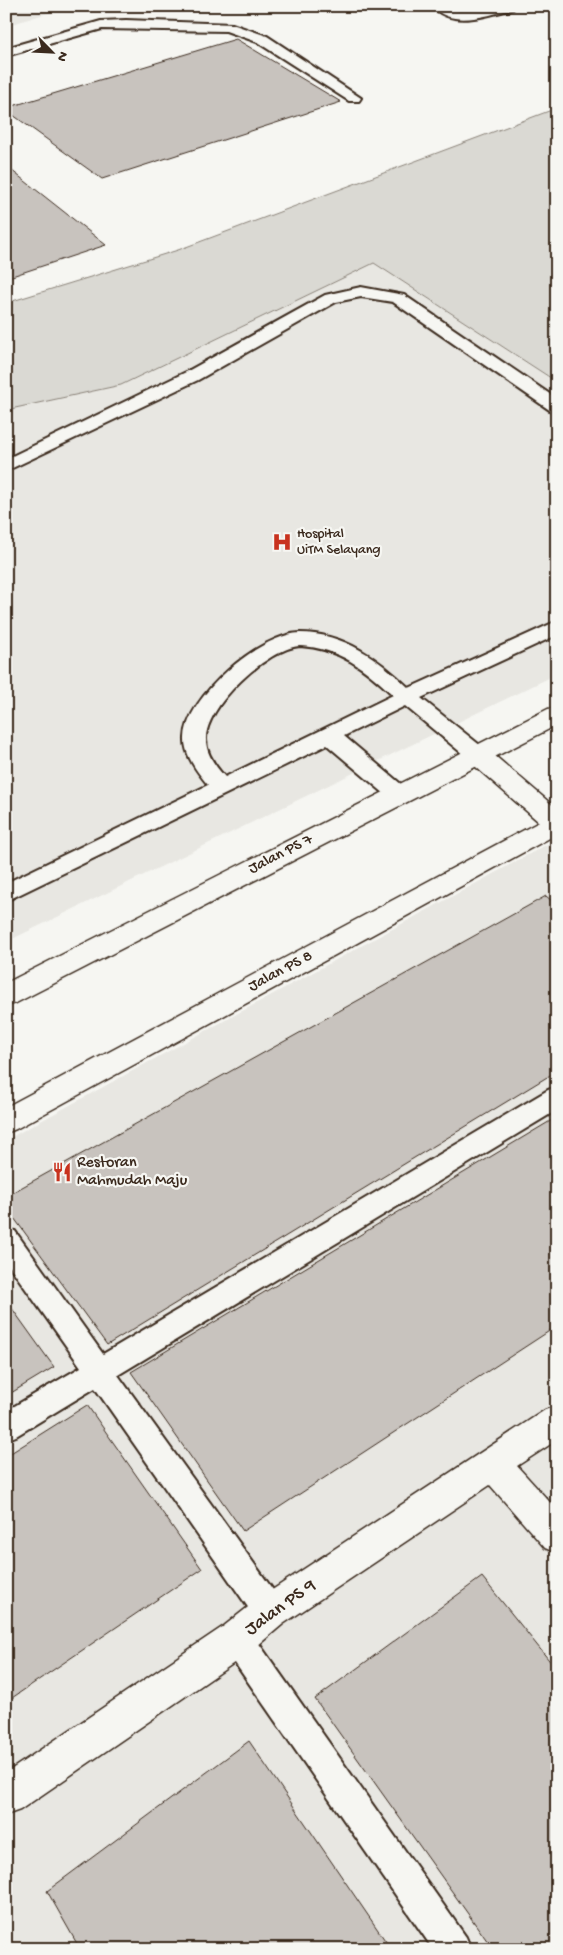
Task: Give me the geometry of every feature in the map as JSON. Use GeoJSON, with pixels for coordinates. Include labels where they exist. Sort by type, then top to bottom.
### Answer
{"type":"FeatureCollection","features":[{"type":"Feature","properties":{"kind":"street","name":"Jalan PS 7"},"geometry":{"type":"LineString","coordinates":[[6,996],[557,716]]}},
{"type":"Feature","properties":{"kind":"street"},"geometry":{"type":"LineString","coordinates":[[478,755],[557,823]]}},
{"type":"Feature","properties":{"kind":"street","name":"Jalan PS 8"},"geometry":{"type":"LineString","coordinates":[[6,1121],[557,823]]}},
{"type":"Feature","properties":{"kind":"street","name":"Jalan PS 9"},"geometry":{"type":"LineString","coordinates":[[6,1796],[237,1639],[270,1612],[494,1465],[557,1421]]}},
{"type":"Feature","properties":{"kind":"street"},"geometry":{"type":"LineString","coordinates":[[494,1465],[557,1536]]}},
{"type":"Feature","properties":{"kind":"lane"},"geometry":{"type":"LineString","coordinates":[[438,6],[458,14],[476,14],[508,6]]}},
{"type":"Feature","properties":{"kind":"lane"},"geometry":{"type":"LineString","coordinates":[[6,52],[101,25],[227,27],[262,39],[354,98]]}},
{"type":"Feature","properties":{"kind":"lane"},"geometry":{"type":"LineString","coordinates":[[6,466],[192,376],[331,298],[361,292],[398,298],[557,406]]}},
{"type":"Feature","properties":{"kind":"lane"},"geometry":{"type":"LineString","coordinates":[[6,893],[329,735],[557,627]]}},
{"type":"Feature","properties":{"kind":"lane"},"geometry":{"type":"LineString","coordinates":[[222,788],[207,771],[198,753],[194,738],[198,720],[229,681],[248,665],[271,648],[295,640],[325,643],[352,651],[382,671],[408,697],[478,755]]}},
{"type":"Feature","properties":{"kind":"lane"},"geometry":{"type":"LineString","coordinates":[[329,735],[400,795]]}},
{"type":"Feature","properties":{"kind":"lane"},"geometry":{"type":"LineString","coordinates":[[6,1427],[557,1097]]}},
{"type":"Feature","properties":{"kind":"lane"},"geometry":{"type":"LineString","coordinates":[[6,1239],[270,1612]]}},
{"type":"Feature","properties":{"kind":"lane"},"geometry":{"type":"LineString","coordinates":[[237,1639],[454,1949]]}},
{"type":"Feature","properties":{"kind":"shaded area"},"geometry":{"type":"Polygon","coordinates":[[[6,6],[70,6],[6,26],[6,6]]]}},
{"type":"Feature","properties":{"kind":"shaded area"},"geometry":{"type":"Polygon","coordinates":[[[258,6],[413,6],[401,12],[258,6]]]}},
{"type":"Feature","properties":{"kind":"shaded area"},"geometry":{"type":"Polygon","coordinates":[[[557,108],[557,382],[374,263],[121,385],[6,410],[6,303],[178,250],[557,108]]]}},
{"type":"Feature","properties":{"kind":"shaded area","name":"Hospital UiTM Selayang"},"geometry":{"type":"Polygon","coordinates":[[[374,263],[557,382],[557,674],[6,942],[6,410],[121,385],[374,263]]]}},
{"type":"Feature","properties":{"kind":"shaded area"},"geometry":{"type":"Polygon","coordinates":[[[557,839],[557,1949],[6,1949],[6,1140],[557,839]]]}},
{"type":"Feature","properties":{"kind":"building"},"geometry":{"type":"Polygon","coordinates":[[[236,39],[341,102],[102,179],[6,110],[6,108],[236,39]]]}},
{"type":"Feature","properties":{"kind":"building"},"geometry":{"type":"Polygon","coordinates":[[[6,166],[106,245],[6,278],[6,166]]]}},
{"type":"Feature","properties":{"kind":"building"},"geometry":{"type":"Polygon","coordinates":[[[546,896],[557,905],[557,1071],[107,1345],[6,1207],[6,1196],[546,896]]]}},
{"type":"Feature","properties":{"kind":"building"},"geometry":{"type":"Polygon","coordinates":[[[557,1117],[557,1326],[243,1531],[131,1372],[557,1117]]]}},
{"type":"Feature","properties":{"kind":"building"},"geometry":{"type":"Polygon","coordinates":[[[6,1300],[54,1367],[6,1396],[6,1300]]]}},
{"type":"Feature","properties":{"kind":"building"},"geometry":{"type":"Polygon","coordinates":[[[87,1405],[202,1569],[6,1702],[6,1456],[87,1405]]]}},
{"type":"Feature","properties":{"kind":"building"},"geometry":{"type":"Polygon","coordinates":[[[482,1577],[557,1670],[557,1949],[493,1949],[315,1699],[482,1577]]]}},
{"type":"Feature","properties":{"kind":"building"},"geometry":{"type":"Polygon","coordinates":[[[249,1741],[391,1949],[80,1949],[47,1891],[249,1741]]]}},
{"type":"Feature","properties":{"kind":"place","name":"Hospital UiTM Selayang"},"geometry":{"type":"Point","coordinates":[282,542]}},
{"type":"Feature","properties":{"kind":"place","name":"Restoran Mahmudah Maju"},"geometry":{"type":"Point","coordinates":[62,1172]}}]}
